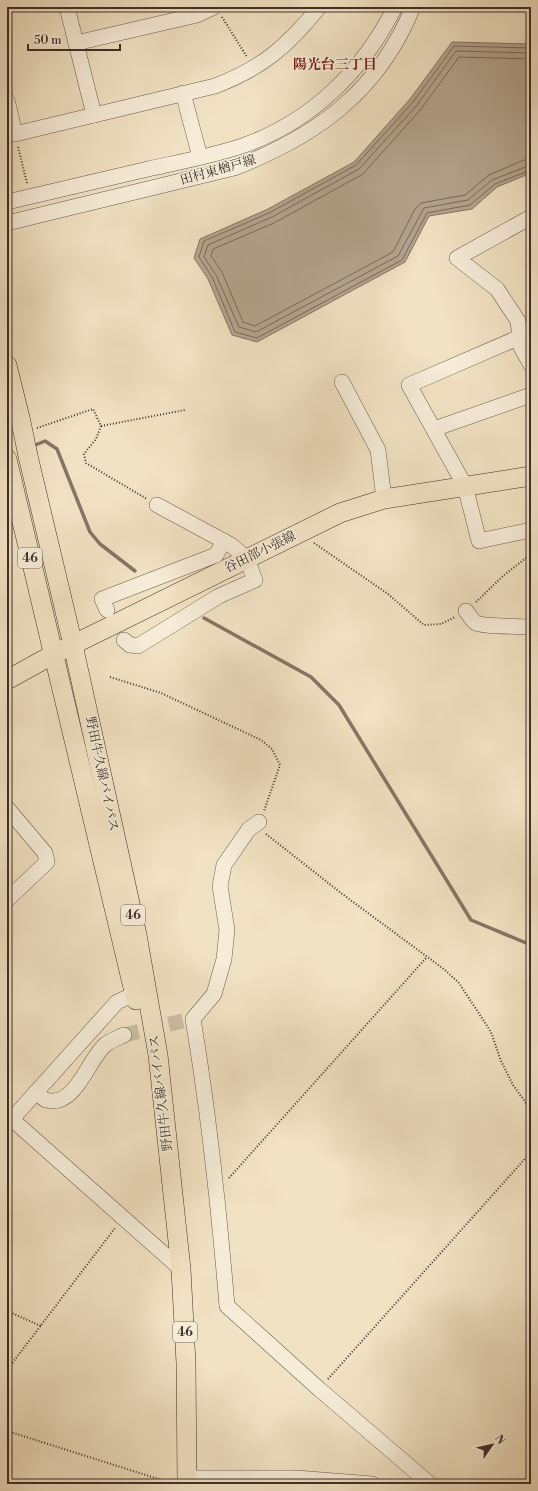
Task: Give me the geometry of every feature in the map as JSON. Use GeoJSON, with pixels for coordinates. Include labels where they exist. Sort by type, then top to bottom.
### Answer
{"type":"FeatureCollection","features":[{"type":"Feature","properties":{"kind":"main road","name":"野田牛久線バイパス"},"geometry":{"type":"LineString","coordinates":[[7,366],[28,425],[28,456],[73,645],[137,935],[158,1055],[181,1269],[186,1363],[188,1481]]}},
{"type":"Feature","properties":{"kind":"main road","name":"野田牛久線バイパス"},"geometry":{"type":"LineString","coordinates":[[7,461],[135,994],[172,1188]]}},
{"type":"Feature","properties":{"kind":"main road","name":"谷田部小張線"},"geometry":{"type":"LineString","coordinates":[[7,680],[54,654],[340,513],[384,499],[531,476]]}},
{"type":"Feature","properties":{"kind":"street"},"geometry":{"type":"LineString","coordinates":[[67,7],[94,115]]}},
{"type":"Feature","properties":{"kind":"street"},"geometry":{"type":"LineString","coordinates":[[7,100],[15,134],[221,83],[241,76],[272,56],[299,33],[319,7]]}},
{"type":"Feature","properties":{"kind":"street","name":"田村東楢戸線"},"geometry":{"type":"LineString","coordinates":[[7,202],[200,157],[243,146],[263,137],[306,114],[326,98],[349,76],[370,50],[394,7]]}},
{"type":"Feature","properties":{"kind":"street","name":"田村東楢戸線"},"geometry":{"type":"LineString","coordinates":[[7,223],[234,168],[270,154],[299,139],[334,114],[360,91],[383,62],[404,29],[413,7]]}},
{"type":"Feature","properties":{"kind":"street"},"geometry":{"type":"LineString","coordinates":[[76,43],[217,10]]}},
{"type":"Feature","properties":{"kind":"street"},"geometry":{"type":"LineString","coordinates":[[183,93],[200,157]]}},
{"type":"Feature","properties":{"kind":"street"},"geometry":{"type":"LineString","coordinates":[[531,217],[457,258],[497,290],[518,322],[525,336],[521,347],[531,364]]}},
{"type":"Feature","properties":{"kind":"street"},"geometry":{"type":"LineString","coordinates":[[525,336],[409,385],[465,486],[479,541],[531,530]]}},
{"type":"Feature","properties":{"kind":"street"},"geometry":{"type":"LineString","coordinates":[[342,382],[378,450],[384,499]]}},
{"type":"Feature","properties":{"kind":"street"},"geometry":{"type":"LineString","coordinates":[[434,429],[531,395]]}},
{"type":"Feature","properties":{"kind":"street"},"geometry":{"type":"LineString","coordinates":[[124,640],[130,645],[138,646],[218,596],[255,580],[247,559],[231,545],[157,505]]}},
{"type":"Feature","properties":{"kind":"street"},"geometry":{"type":"LineString","coordinates":[[107,610],[102,599],[216,555],[224,541]]}},
{"type":"Feature","properties":{"kind":"street"},"geometry":{"type":"LineString","coordinates":[[466,611],[475,623],[531,627]]}},
{"type":"Feature","properties":{"kind":"street"},"geometry":{"type":"LineString","coordinates":[[7,808],[45,853],[47,862],[7,900]]}},
{"type":"Feature","properties":{"kind":"street"},"geometry":{"type":"LineString","coordinates":[[259,822],[249,829],[224,865],[220,886],[227,930],[224,959],[214,994],[188,1020],[204,1085],[217,1191],[227,1306],[319,1389],[430,1484]]}},
{"type":"Feature","properties":{"kind":"street"},"geometry":{"type":"LineString","coordinates":[[135,994],[117,1002],[36,1092],[10,1117],[181,1269]]}},
{"type":"Feature","properties":{"kind":"street"},"geometry":{"type":"LineString","coordinates":[[36,1092],[46,1100],[57,1100],[68,1094],[77,1086],[104,1046],[124,1035]]}},
{"type":"Feature","properties":{"kind":"street"},"geometry":{"type":"LineString","coordinates":[[188,1481],[296,1478],[372,1484]]}},
{"type":"Feature","properties":{"kind":"path"},"geometry":{"type":"LineString","coordinates":[[217,10],[253,68]]}},
{"type":"Feature","properties":{"kind":"path"},"geometry":{"type":"LineString","coordinates":[[15,134],[27,183]]}},
{"type":"Feature","properties":{"kind":"path"},"geometry":{"type":"LineString","coordinates":[[28,425],[94,408],[101,426],[96,439],[84,454],[86,464],[157,505]]}},
{"type":"Feature","properties":{"kind":"path"},"geometry":{"type":"LineString","coordinates":[[101,426],[185,410]]}},
{"type":"Feature","properties":{"kind":"path"},"geometry":{"type":"LineString","coordinates":[[296,535],[316,544],[371,581],[424,625],[441,624],[466,611],[503,576],[531,554]]}},
{"type":"Feature","properties":{"kind":"path"},"geometry":{"type":"LineString","coordinates":[[110,677],[161,693],[261,740],[272,748],[280,765],[259,822],[265,833],[459,983],[491,1032],[501,1061],[513,1085],[531,1110]]}},
{"type":"Feature","properties":{"kind":"path"},"geometry":{"type":"LineString","coordinates":[[217,1191],[427,957]]}},
{"type":"Feature","properties":{"kind":"path"},"geometry":{"type":"LineString","coordinates":[[319,1389],[531,1152]]}},
{"type":"Feature","properties":{"kind":"path"},"geometry":{"type":"LineString","coordinates":[[7,1370],[123,1217]]}},
{"type":"Feature","properties":{"kind":"path"},"geometry":{"type":"LineString","coordinates":[[7,1311],[41,1326]]}},
{"type":"Feature","properties":{"kind":"path"},"geometry":{"type":"LineString","coordinates":[[7,1431],[170,1484]]}},
{"type":"Feature","properties":{"kind":"path"},"geometry":{"type":"LineString","coordinates":[[521,1484],[531,1472]]}},
{"type":"Feature","properties":{"kind":"water"},"geometry":{"type":"Polygon","coordinates":[[[452,42],[531,44],[531,173],[497,187],[472,209],[429,216],[405,262],[257,342],[232,335],[208,279],[194,258],[200,239],[268,209],[354,162],[410,99],[452,42]]]}},
{"type":"Feature","properties":{"kind":"waterway"},"geometry":{"type":"LineString","coordinates":[[33,446],[45,441],[57,449],[90,532],[100,544],[135,571]]}},
{"type":"Feature","properties":{"kind":"waterway"},"geometry":{"type":"LineString","coordinates":[[204,618],[311,677],[339,705],[471,920],[531,945]]}},
{"type":"Feature","properties":{"kind":"tunnel"},"geometry":{"type":"LineString","coordinates":[[124,1035],[183,1021]]}},
{"type":"Feature","properties":{"kind":"district","name":"陽光台三丁目"},"geometry":{"type":"Point","coordinates":[335,65]}}]}
